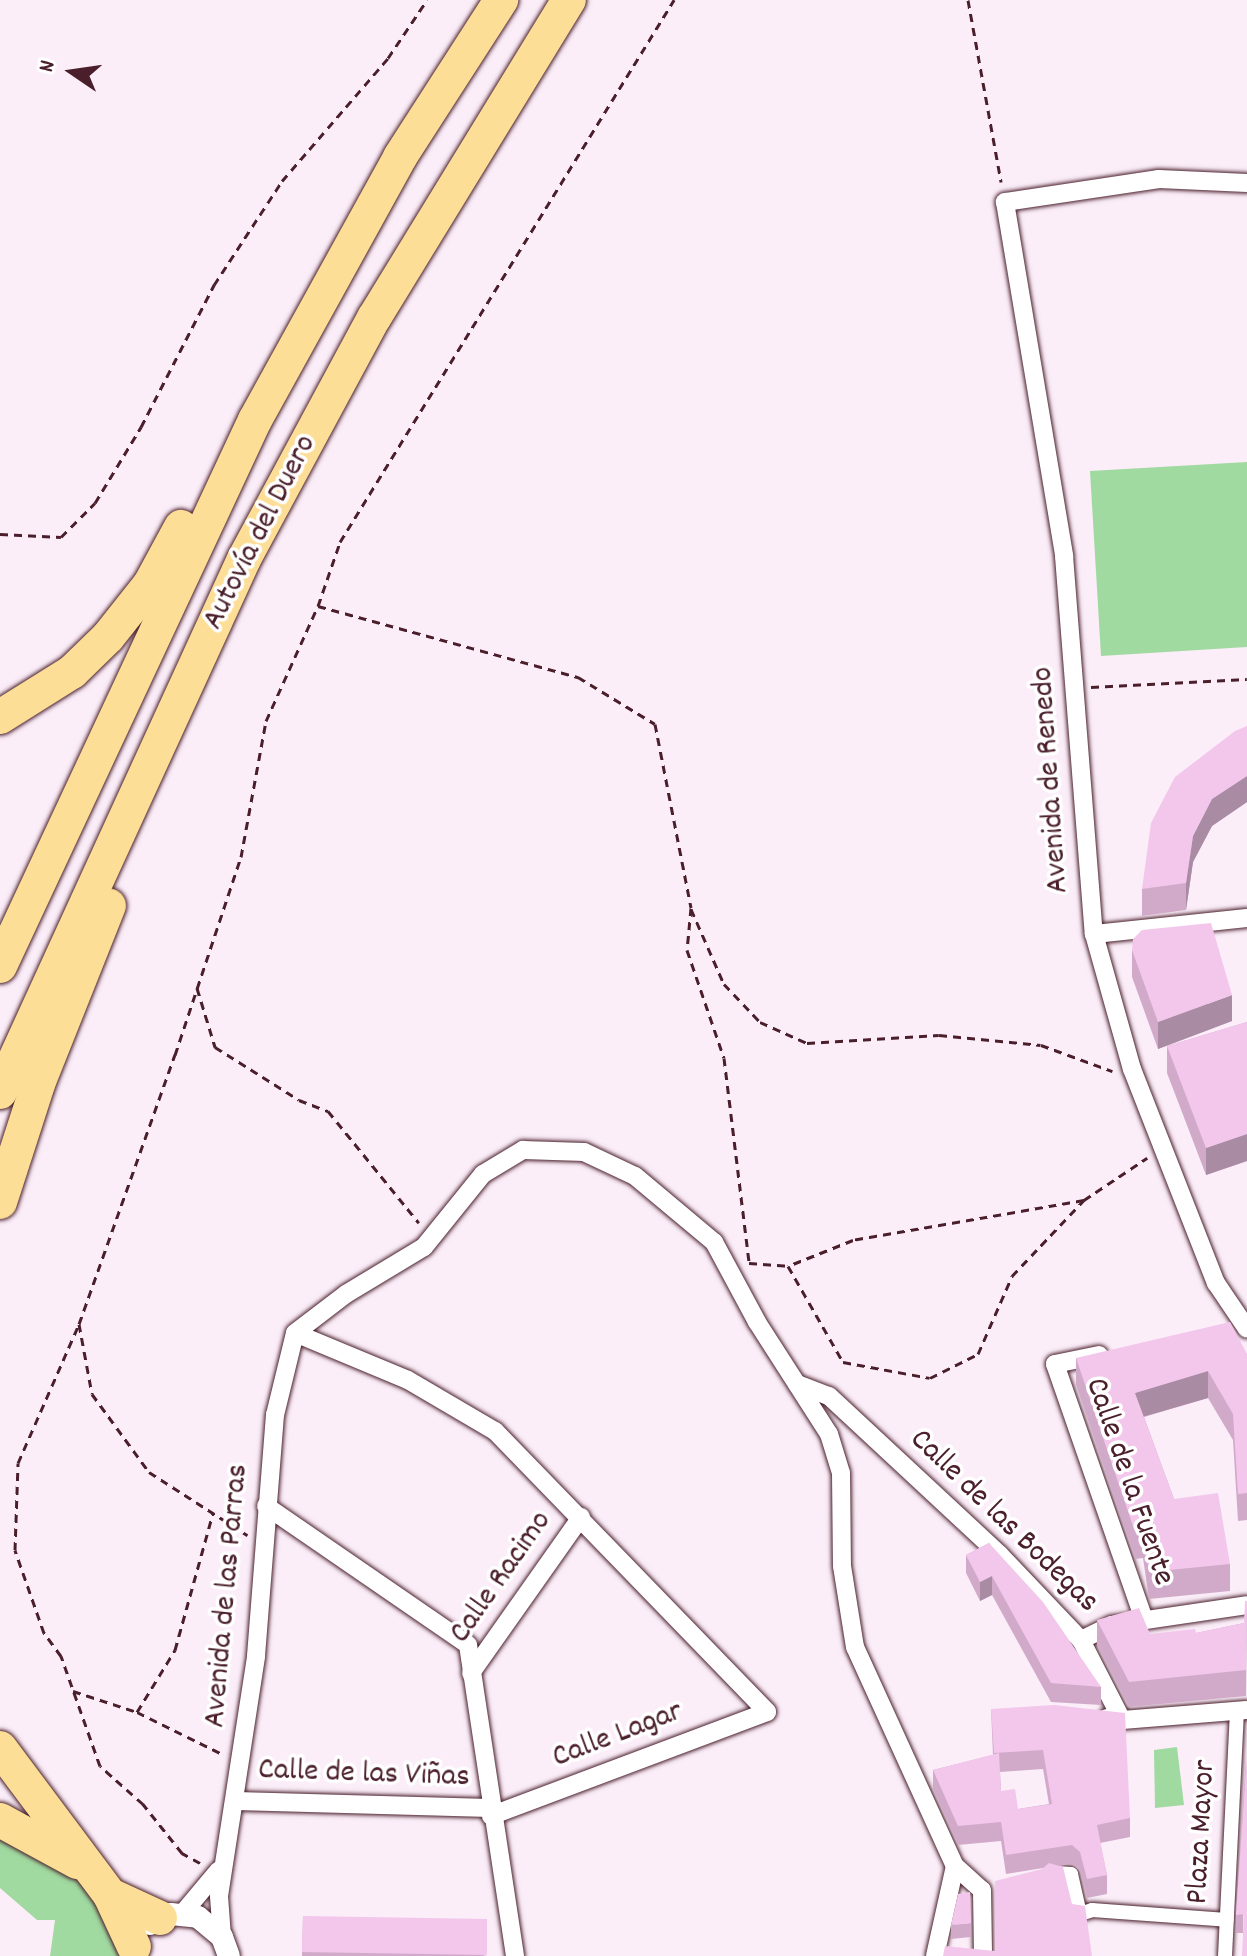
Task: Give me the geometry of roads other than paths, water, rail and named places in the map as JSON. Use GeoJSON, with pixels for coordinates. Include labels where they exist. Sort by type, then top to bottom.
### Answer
{"type":"FeatureCollection","features":[{"type":"Feature","properties":{"kind":"highway","name":"Autovía del Duero"},"geometry":{"type":"LineString","coordinates":[[0,966],[255,420],[400,157],[501,0]]}},
{"type":"Feature","properties":{"kind":"highway","name":"Autovía del Duero"},"geometry":{"type":"LineString","coordinates":[[0,1092],[244,559],[374,318],[470,155],[569,0]]}},
{"type":"Feature","properties":{"kind":"highway"},"geometry":{"type":"LineString","coordinates":[[0,1202],[38,1084],[192,714],[257,571],[470,155]]}},
{"type":"Feature","properties":{"kind":"highway"},"geometry":{"type":"LineString","coordinates":[[0,717],[72,672],[150,584],[318,268],[400,157]]}},
{"type":"Feature","properties":{"kind":"highway"},"geometry":{"type":"LineString","coordinates":[[0,1748],[99,1882],[134,1951]]}},
{"type":"Feature","properties":{"kind":"highway"},"geometry":{"type":"LineString","coordinates":[[0,1820],[99,1882],[171,1916]]}},
{"type":"Feature","properties":{"kind":"street","name":"Avenida de Renedo"},"geometry":{"type":"LineString","coordinates":[[1239,1327],[1216,1283],[1132,1069],[1094,934],[1064,556],[1005,202],[1159,179],[1247,183]]}},
{"type":"Feature","properties":{"kind":"street"},"geometry":{"type":"LineString","coordinates":[[1094,934],[1247,918]]}},
{"type":"Feature","properties":{"kind":"street"},"geometry":{"type":"LineString","coordinates":[[295,1333],[432,1238],[483,1174],[523,1150],[584,1152],[635,1176],[714,1242],[838,1452],[842,1566],[855,1647],[955,1866],[989,1888],[983,1956]]}},
{"type":"Feature","properties":{"kind":"street"},"geometry":{"type":"LineString","coordinates":[[295,1333],[408,1380],[495,1431],[581,1517]]}},
{"type":"Feature","properties":{"kind":"street","name":"Avenida de las Parras"},"geometry":{"type":"LineString","coordinates":[[225,1946],[220,1870],[242,1763],[275,1415],[295,1333]]}},
{"type":"Feature","properties":{"kind":"street","name":"Calle de la Fuente"},"geometry":{"type":"LineString","coordinates":[[1112,1352],[1055,1364],[1144,1620]]}},
{"type":"Feature","properties":{"kind":"street","name":"Calle de las Bodegas"},"geometry":{"type":"LineString","coordinates":[[797,1384],[829,1396],[999,1554],[1081,1640],[1122,1720]]}},
{"type":"Feature","properties":{"kind":"street"},"geometry":{"type":"LineString","coordinates":[[266,1506],[468,1645],[490,1812],[515,1956]]}},
{"type":"Feature","properties":{"kind":"street","name":"Calle Racimo"},"geometry":{"type":"LineString","coordinates":[[471,1673],[581,1517]]}},
{"type":"Feature","properties":{"kind":"street","name":"Calle Lagar"},"geometry":{"type":"LineString","coordinates":[[490,1812],[767,1712],[581,1517]]}},
{"type":"Feature","properties":{"kind":"street"},"geometry":{"type":"LineString","coordinates":[[1081,1640],[1112,1625],[1247,1605]]}},
{"type":"Feature","properties":{"kind":"street"},"geometry":{"type":"LineString","coordinates":[[1083,1715],[1122,1720],[1242,1710]]}},
{"type":"Feature","properties":{"kind":"street","name":"Plaza Mayor"},"geometry":{"type":"LineString","coordinates":[[1225,1956],[1242,1710]]}},
{"type":"Feature","properties":{"kind":"street","name":"Calle de las Viñas"},"geometry":{"type":"LineString","coordinates":[[236,1801],[490,1812]]}},
{"type":"Feature","properties":{"kind":"street"},"geometry":{"type":"LineString","coordinates":[[935,1956],[955,1866]]}},
{"type":"Feature","properties":{"kind":"street","name":"Avenida de las Parras"},"geometry":{"type":"LineString","coordinates":[[171,1916],[220,1870]]}},
{"type":"Feature","properties":{"kind":"street"},"geometry":{"type":"LineString","coordinates":[[1057,1873],[1071,1874],[1080,1914],[1092,1910],[1227,1920]]}},
{"type":"Feature","properties":{"kind":"street"},"geometry":{"type":"LineString","coordinates":[[134,1951],[171,1916],[211,1924],[225,1946]]}}]}
